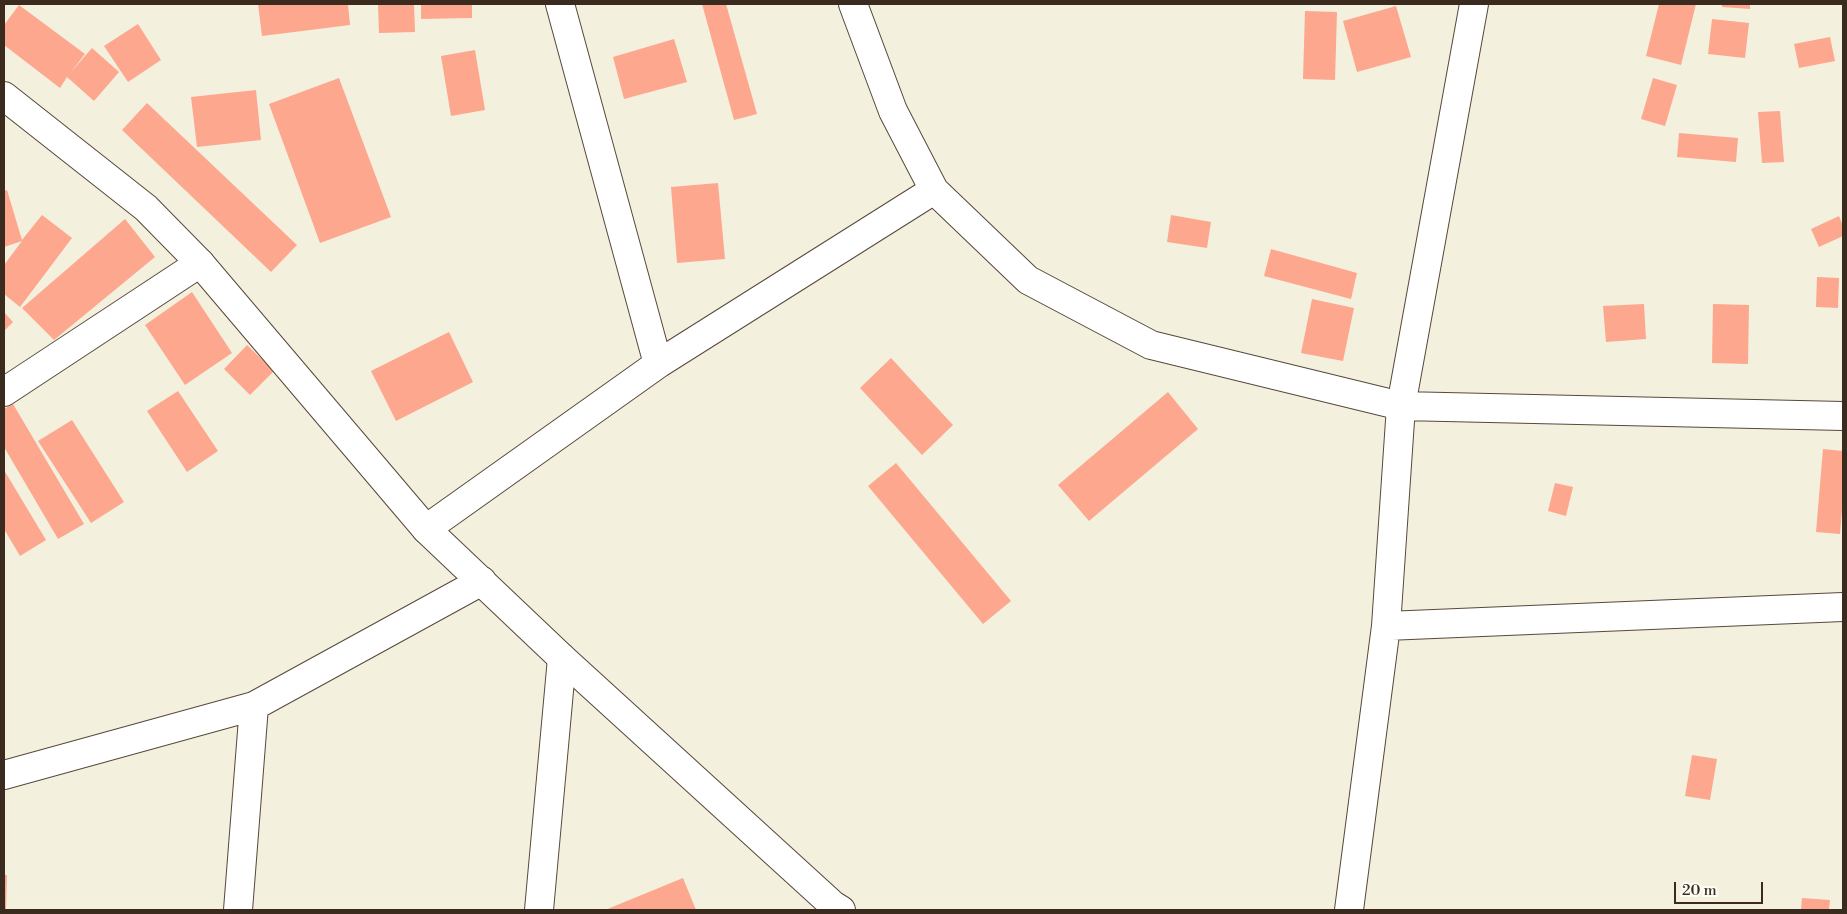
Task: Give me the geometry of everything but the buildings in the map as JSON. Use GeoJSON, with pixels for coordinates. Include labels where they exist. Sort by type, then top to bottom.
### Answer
{"type":"FeatureCollection","features":[{"type":"Feature","properties":{"kind":"street"},"geometry":{"type":"LineString","coordinates":[[560,4],[658,364]]}},
{"type":"Feature","properties":{"kind":"street"},"geometry":{"type":"LineString","coordinates":[[853,4],[893,111],[934,190],[1028,280],[1151,345],[1401,406],[1843,416]]}},
{"type":"Feature","properties":{"kind":"street"},"geometry":{"type":"LineString","coordinates":[[1349,910],[1386,626],[1401,406],[1474,4]]}},
{"type":"Feature","properties":{"kind":"street"},"geometry":{"type":"LineString","coordinates":[[4,96],[146,208],[200,263],[426,529],[831,909]]}},
{"type":"Feature","properties":{"kind":"street"},"geometry":{"type":"LineString","coordinates":[[426,529],[658,364],[934,190]]}},
{"type":"Feature","properties":{"kind":"street"},"geometry":{"type":"LineString","coordinates":[[4,392],[200,263]]}},
{"type":"Feature","properties":{"kind":"street"},"geometry":{"type":"LineString","coordinates":[[4,775],[254,706],[482,581]]}},
{"type":"Feature","properties":{"kind":"street"},"geometry":{"type":"LineString","coordinates":[[1386,626],[1843,607]]}},
{"type":"Feature","properties":{"kind":"street"},"geometry":{"type":"LineString","coordinates":[[538,910],[562,658]]}},
{"type":"Feature","properties":{"kind":"street"},"geometry":{"type":"LineString","coordinates":[[238,910],[254,706]]}}]}
